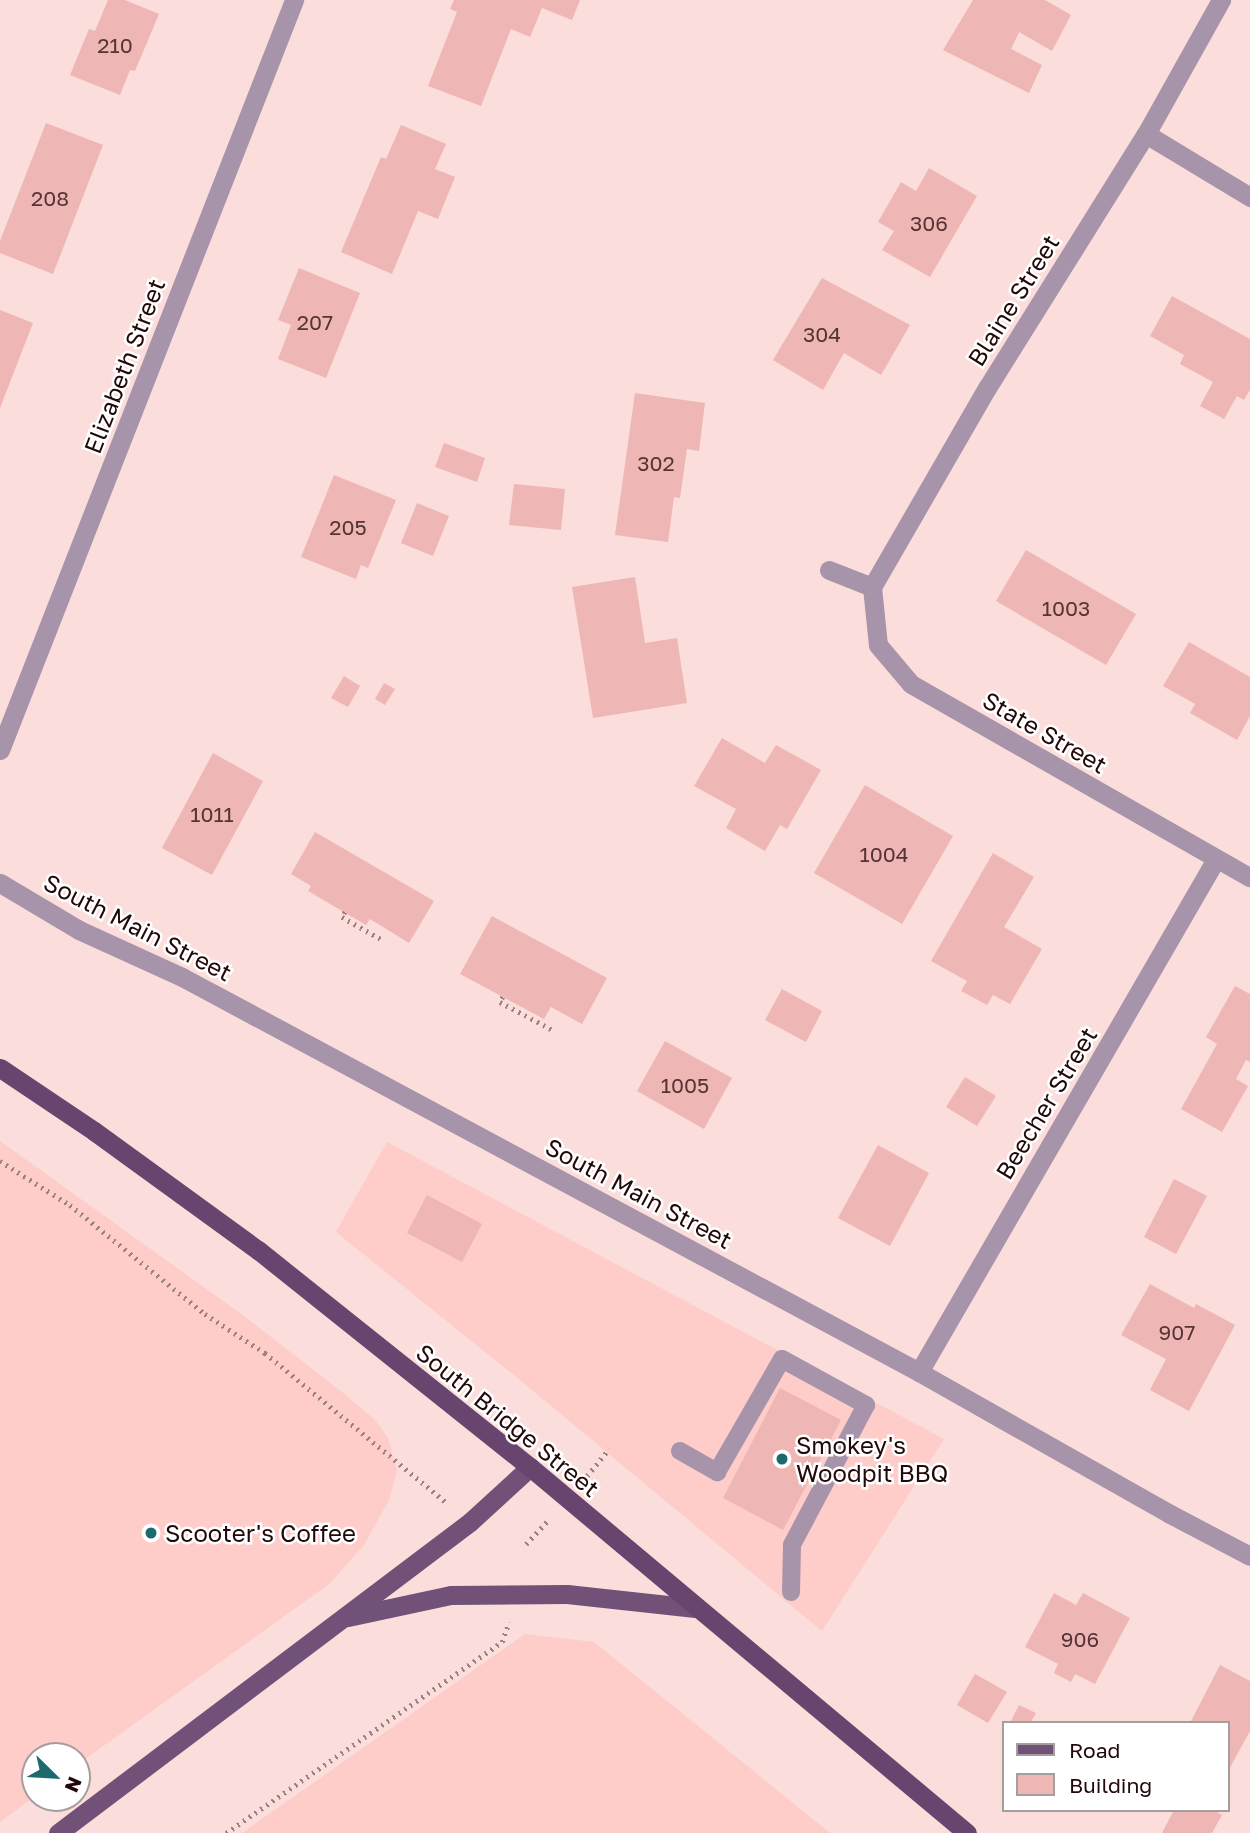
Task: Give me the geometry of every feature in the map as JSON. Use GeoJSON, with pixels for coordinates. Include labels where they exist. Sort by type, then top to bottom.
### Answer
{"type":"FeatureCollection","features":[{"type":"Feature","properties":{"kind":"highway","name":"South Bridge Street"},"geometry":{"type":"LineString","coordinates":[[0,1068],[94,1130],[258,1250],[530,1467],[695,1608],[967,1833]]}},
{"type":"Feature","properties":{"kind":"main road"},"geometry":{"type":"LineString","coordinates":[[58,1833],[470,1522],[530,1467]]}},
{"type":"Feature","properties":{"kind":"main road"},"geometry":{"type":"LineString","coordinates":[[341,1619],[451,1595],[566,1594],[695,1608]]}},
{"type":"Feature","properties":{"kind":"street","name":"Elizabeth Street"},"geometry":{"type":"LineString","coordinates":[[0,750],[294,0]]}},
{"type":"Feature","properties":{"kind":"street","name":"Blaine Street"},"geometry":{"type":"LineString","coordinates":[[872,587],[987,388],[1146,134],[1221,0]]}},
{"type":"Feature","properties":{"kind":"street"},"geometry":{"type":"LineString","coordinates":[[1146,134],[1250,197]]}},
{"type":"Feature","properties":{"kind":"street"},"geometry":{"type":"LineString","coordinates":[[829,570],[872,587]]}},
{"type":"Feature","properties":{"kind":"street","name":"State Street"},"geometry":{"type":"LineString","coordinates":[[872,587],[877,646],[911,684],[1250,877]]}},
{"type":"Feature","properties":{"kind":"street","name":"Beecher Street"},"geometry":{"type":"LineString","coordinates":[[919,1372],[1216,859]]}},
{"type":"Feature","properties":{"kind":"street","name":"South Main Street"},"geometry":{"type":"LineString","coordinates":[[0,883],[79,929],[182,976],[919,1372],[1170,1514],[1250,1556]]}},
{"type":"Feature","properties":{"kind":"lane"},"geometry":{"type":"LineString","coordinates":[[680,1451],[717,1472],[782,1359],[866,1405],[792,1545],[792,1592]]}},
{"type":"Feature","properties":{"kind":"path"},"geometry":{"type":"LineString","coordinates":[[345,912],[342,917],[382,939]]}},
{"type":"Feature","properties":{"kind":"path"},"geometry":{"type":"LineString","coordinates":[[503,997],[500,1002],[551,1029]]}},
{"type":"Feature","properties":{"kind":"path"},"geometry":{"type":"LineString","coordinates":[[0,1161],[70,1206],[205,1314],[265,1353],[366,1433],[391,1460]]}},
{"type":"Feature","properties":{"kind":"path"},"geometry":{"type":"LineString","coordinates":[[226,1833],[502,1642],[508,1625]]}},
{"type":"Feature","properties":{"kind":"shaded area"},"geometry":{"type":"Polygon","coordinates":[[[0,1141],[240,1313],[347,1396],[375,1420],[388,1438],[397,1471],[389,1500],[364,1545],[329,1584],[91,1755],[91,1742],[21,1742],[21,1806],[0,1822],[0,1141]]]}},
{"type":"Feature","properties":{"kind":"shaded area"},"geometry":{"type":"Polygon","coordinates":[[[387,1142],[944,1439],[822,1631],[520,1380],[336,1232],[387,1142]]]}},
{"type":"Feature","properties":{"kind":"shaded area"},"geometry":{"type":"Polygon","coordinates":[[[525,1634],[594,1642],[830,1833],[242,1833],[525,1634]]]}},
{"type":"Feature","properties":{"kind":"building"},"geometry":{"type":"Polygon","coordinates":[[[108,0],[125,0],[159,14],[135,71],[130,70],[120,95],[70,75],[89,29],[95,31],[108,0]]]}},
{"type":"Feature","properties":{"kind":"building"},"geometry":{"type":"Polygon","coordinates":[[[454,0],[580,0],[572,20],[542,8],[530,37],[511,29],[481,106],[428,86],[457,12],[450,9],[454,0]]]}},
{"type":"Feature","properties":{"kind":"building"},"geometry":{"type":"Polygon","coordinates":[[[973,0],[1045,0],[1071,15],[1052,51],[1019,32],[1011,49],[1042,65],[1029,93],[943,50],[973,0]]]}},
{"type":"Feature","properties":{"kind":"building"},"geometry":{"type":"Polygon","coordinates":[[[46,123],[103,145],[53,274],[0,253],[0,241],[46,123]]]}},
{"type":"Feature","properties":{"kind":"building"},"geometry":{"type":"Polygon","coordinates":[[[401,125],[446,144],[435,169],[455,177],[438,219],[418,211],[392,274],[341,252],[381,157],[386,159],[401,125]]]}},
{"type":"Feature","properties":{"kind":"building"},"geometry":{"type":"Polygon","coordinates":[[[929,168],[977,196],[930,277],[882,250],[894,231],[878,222],[901,182],[916,191],[929,168]]]}},
{"type":"Feature","properties":{"kind":"building"},"geometry":{"type":"Polygon","coordinates":[[[299,268],[360,293],[326,378],[278,359],[291,325],[278,320],[299,268]]]}},
{"type":"Feature","properties":{"kind":"building"},"geometry":{"type":"Polygon","coordinates":[[[822,278],[910,325],[881,375],[844,353],[823,390],[773,360],[822,278]]]}},
{"type":"Feature","properties":{"kind":"building"},"geometry":{"type":"Polygon","coordinates":[[[1172,296],[1250,339],[1250,390],[1244,400],[1237,396],[1224,419],[1200,406],[1213,382],[1180,364],[1184,355],[1150,336],[1172,296]]]}},
{"type":"Feature","properties":{"kind":"building"},"geometry":{"type":"Polygon","coordinates":[[[0,310],[33,323],[0,408],[0,310]]]}},
{"type":"Feature","properties":{"kind":"building"},"geometry":{"type":"Polygon","coordinates":[[[635,393],[705,403],[699,451],[687,449],[680,498],[674,497],[668,542],[615,535],[635,393]]]}},
{"type":"Feature","properties":{"kind":"building"},"geometry":{"type":"Polygon","coordinates":[[[444,443],[485,458],[477,482],[435,467],[444,443]]]}},
{"type":"Feature","properties":{"kind":"building"},"geometry":{"type":"Polygon","coordinates":[[[334,475],[396,500],[368,568],[361,565],[356,579],[301,557],[334,475]]]}},
{"type":"Feature","properties":{"kind":"building"},"geometry":{"type":"Polygon","coordinates":[[[514,484],[565,489],[561,530],[509,525],[514,484]]]}},
{"type":"Feature","properties":{"kind":"building"},"geometry":{"type":"Polygon","coordinates":[[[417,503],[449,516],[433,556],[401,543],[417,503]]]}},
{"type":"Feature","properties":{"kind":"building"},"geometry":{"type":"Polygon","coordinates":[[[1026,550],[1136,614],[1106,665],[996,601],[1026,550]]]}},
{"type":"Feature","properties":{"kind":"building"},"geometry":{"type":"Polygon","coordinates":[[[635,577],[645,643],[677,638],[687,703],[593,718],[572,587],[635,577]]]}},
{"type":"Feature","properties":{"kind":"building"},"geometry":{"type":"Polygon","coordinates":[[[1189,642],[1250,677],[1250,716],[1237,740],[1190,713],[1195,704],[1163,686],[1189,642]]]}},
{"type":"Feature","properties":{"kind":"building"},"geometry":{"type":"Polygon","coordinates":[[[344,676],[360,686],[348,707],[331,698],[344,676]]]}},
{"type":"Feature","properties":{"kind":"building"},"geometry":{"type":"Polygon","coordinates":[[[384,683],[395,689],[385,705],[375,699],[384,683]]]}},
{"type":"Feature","properties":{"kind":"building"},"geometry":{"type":"Polygon","coordinates":[[[722,738],[765,763],[776,745],[821,770],[787,829],[780,825],[765,851],[726,828],[736,809],[694,786],[722,738]]]}},
{"type":"Feature","properties":{"kind":"building"},"geometry":{"type":"Polygon","coordinates":[[[213,753],[263,781],[212,875],[162,848],[213,753]]]}},
{"type":"Feature","properties":{"kind":"building"},"geometry":{"type":"Polygon","coordinates":[[[865,785],[953,836],[902,924],[814,873],[865,785]]]}},
{"type":"Feature","properties":{"kind":"building"},"geometry":{"type":"Polygon","coordinates":[[[315,832],[434,901],[409,943],[370,919],[366,925],[308,891],[311,886],[291,874],[315,832]]]}},
{"type":"Feature","properties":{"kind":"building"},"geometry":{"type":"Polygon","coordinates":[[[993,853],[1034,877],[1004,927],[1042,949],[1010,1004],[993,995],[987,1005],[961,991],[967,981],[931,961],[993,853]]]}},
{"type":"Feature","properties":{"kind":"building"},"geometry":{"type":"Polygon","coordinates":[[[492,916],[607,978],[582,1024],[551,1007],[544,1019],[460,974],[492,916]]]}},
{"type":"Feature","properties":{"kind":"building"},"geometry":{"type":"Polygon","coordinates":[[[1235,986],[1250,994],[1250,1062],[1246,1060],[1236,1079],[1248,1086],[1222,1132],[1181,1109],[1217,1044],[1206,1037],[1235,986]]]}},
{"type":"Feature","properties":{"kind":"building"},"geometry":{"type":"Polygon","coordinates":[[[782,989],[822,1011],[806,1042],[765,1020],[782,989]]]}},
{"type":"Feature","properties":{"kind":"building"},"geometry":{"type":"Polygon","coordinates":[[[665,1041],[732,1078],[704,1129],[637,1091],[665,1041]]]}},
{"type":"Feature","properties":{"kind":"building"},"geometry":{"type":"Polygon","coordinates":[[[965,1077],[996,1096],[977,1126],[946,1107],[965,1077]]]}},
{"type":"Feature","properties":{"kind":"building"},"geometry":{"type":"Polygon","coordinates":[[[878,1145],[929,1173],[890,1246],[838,1218],[878,1145]]]}},
{"type":"Feature","properties":{"kind":"building"},"geometry":{"type":"Polygon","coordinates":[[[1174,1179],[1207,1196],[1176,1254],[1144,1237],[1174,1179]]]}},
{"type":"Feature","properties":{"kind":"building"},"geometry":{"type":"Polygon","coordinates":[[[427,1195],[482,1224],[462,1262],[407,1233],[427,1195]]]}},
{"type":"Feature","properties":{"kind":"building"},"geometry":{"type":"Polygon","coordinates":[[[1150,1284],[1194,1308],[1196,1304],[1235,1325],[1189,1411],[1150,1390],[1166,1359],[1121,1335],[1150,1284]]]}},
{"type":"Feature","properties":{"kind":"building"},"geometry":{"type":"Polygon","coordinates":[[[780,1388],[841,1420],[783,1530],[723,1498],[780,1388]]]}},
{"type":"Feature","properties":{"kind":"building"},"geometry":{"type":"Polygon","coordinates":[[[1054,1593],[1076,1605],[1083,1593],[1130,1618],[1095,1684],[1075,1674],[1071,1682],[1054,1673],[1058,1664],[1025,1647],[1054,1593]]]}},
{"type":"Feature","properties":{"kind":"building"},"geometry":{"type":"Polygon","coordinates":[[[1220,1665],[1250,1681],[1250,1731],[1229,1769],[1229,1721],[1191,1721],[1220,1665]]]}},
{"type":"Feature","properties":{"kind":"building"},"geometry":{"type":"Polygon","coordinates":[[[975,1674],[1007,1692],[988,1723],[957,1705],[975,1674]]]}},
{"type":"Feature","properties":{"kind":"building"},"geometry":{"type":"Polygon","coordinates":[[[1019,1705],[1036,1713],[1031,1721],[1011,1721],[1019,1705]]]}},
{"type":"Feature","properties":{"kind":"building"},"geometry":{"type":"Polygon","coordinates":[[[1173,1812],[1217,1812],[1222,1815],[1212,1833],[1162,1833],[1173,1812]]]}},
{"type":"Feature","properties":{"kind":"place","name":"Smokey's Woodpit BBQ"},"geometry":{"type":"Point","coordinates":[782,1459]}},
{"type":"Feature","properties":{"kind":"place","name":"Scooter's Coffee"},"geometry":{"type":"Point","coordinates":[151,1533]}}]}
